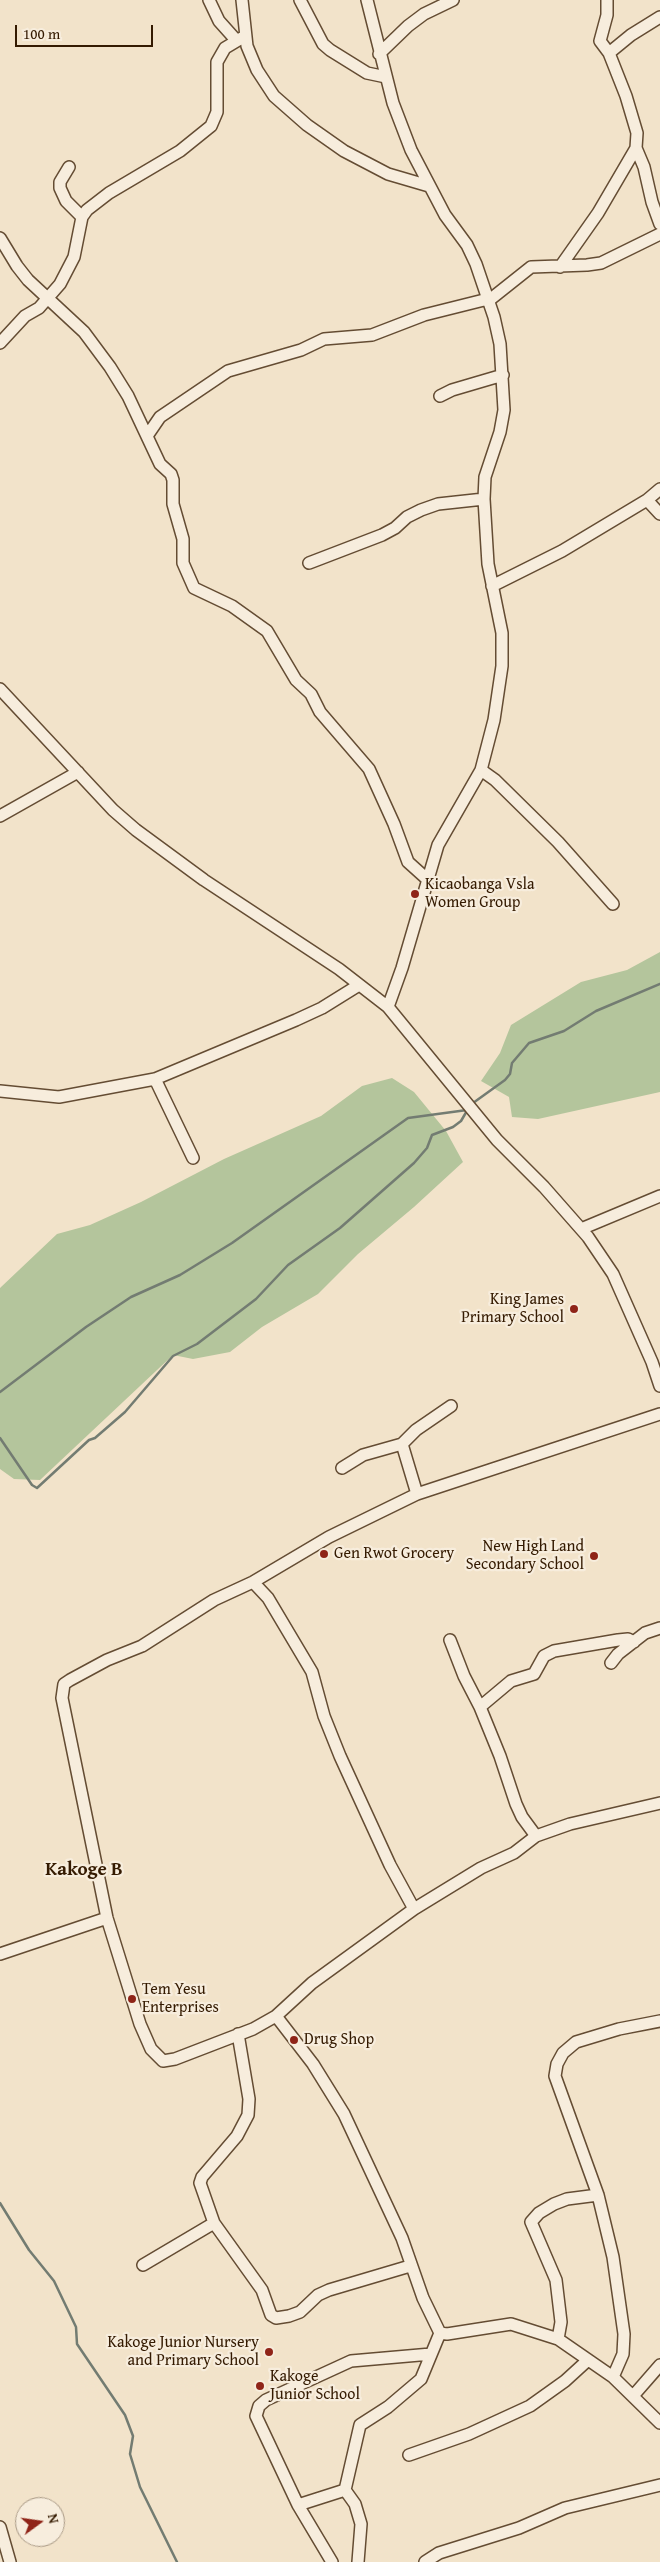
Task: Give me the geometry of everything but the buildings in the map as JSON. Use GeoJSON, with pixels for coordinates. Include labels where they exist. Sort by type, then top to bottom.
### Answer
{"type":"FeatureCollection","features":[{"type":"Feature","properties":{"kind":"street"},"geometry":{"type":"LineString","coordinates":[[209,0],[219,21],[241,38],[274,96],[307,125],[372,168],[429,186]]}},
{"type":"Feature","properties":{"kind":"street"},"geometry":{"type":"LineString","coordinates":[[241,38],[242,0]]}},
{"type":"Feature","properties":{"kind":"street"},"geometry":{"type":"LineString","coordinates":[[300,0],[323,44],[367,73],[386,77]]}},
{"type":"Feature","properties":{"kind":"street"},"geometry":{"type":"LineString","coordinates":[[367,0],[379,54],[399,120],[429,186],[445,215],[467,244],[488,298],[500,344],[504,410],[485,477],[484,499],[484,526],[492,586],[502,633],[502,666],[494,720],[481,770],[438,845],[402,968],[388,1006]]}},
{"type":"Feature","properties":{"kind":"street"},"geometry":{"type":"LineString","coordinates":[[379,54],[408,26],[424,14],[453,0]]}},
{"type":"Feature","properties":{"kind":"street"},"geometry":{"type":"LineString","coordinates":[[607,0],[607,15],[600,41],[609,53],[632,116],[637,133],[636,148],[644,168],[652,202],[660,224]]}},
{"type":"Feature","properties":{"kind":"street"},"geometry":{"type":"LineString","coordinates":[[609,53],[631,35],[660,17]]}},
{"type":"Feature","properties":{"kind":"street"},"geometry":{"type":"LineString","coordinates":[[0,343],[25,316],[39,308],[48,298],[74,257],[82,217],[94,203],[180,151],[211,126],[217,112],[217,62],[225,48],[241,38]]}},
{"type":"Feature","properties":{"kind":"street"},"geometry":{"type":"LineString","coordinates":[[560,267],[598,213],[636,148]]}},
{"type":"Feature","properties":{"kind":"street"},"geometry":{"type":"LineString","coordinates":[[69,167],[60,182],[60,188],[66,201],[82,217]]}},
{"type":"Feature","properties":{"kind":"street"},"geometry":{"type":"LineString","coordinates":[[146,436],[160,417],[228,371],[301,350],[324,339],[372,335],[424,315],[496,297],[530,267],[560,267],[601,262],[660,234]]}},
{"type":"Feature","properties":{"kind":"street"},"geometry":{"type":"LineString","coordinates":[[0,238],[17,266],[84,332],[110,367],[128,396],[160,464],[171,474],[173,480],[173,504],[182,539],[183,564],[194,588],[232,606],[267,631],[296,680],[311,694],[320,712],[369,769],[394,824],[408,862],[428,880]]}},
{"type":"Feature","properties":{"kind":"street"},"geometry":{"type":"LineString","coordinates":[[440,396],[452,390],[502,375]]}},
{"type":"Feature","properties":{"kind":"street"},"geometry":{"type":"LineString","coordinates":[[492,586],[562,550],[647,500],[660,489]]}},
{"type":"Feature","properties":{"kind":"street"},"geometry":{"type":"LineString","coordinates":[[309,563],[382,535],[395,528],[406,517],[421,510],[438,504],[484,499]]}},
{"type":"Feature","properties":{"kind":"street"},"geometry":{"type":"LineString","coordinates":[[647,500],[660,514]]}},
{"type":"Feature","properties":{"kind":"street"},"geometry":{"type":"LineString","coordinates":[[0,689],[136,830],[204,880],[359,984],[388,1006],[497,1140],[582,1229],[613,1274],[652,1362],[660,1386]]}},
{"type":"Feature","properties":{"kind":"street"},"geometry":{"type":"LineString","coordinates":[[481,770],[495,780],[558,842],[613,904]]}},
{"type":"Feature","properties":{"kind":"street"},"geometry":{"type":"LineString","coordinates":[[0,816],[78,772]]}},
{"type":"Feature","properties":{"kind":"street"},"geometry":{"type":"LineString","coordinates":[[0,1091],[59,1097],[155,1079],[305,1016],[359,984]]}},
{"type":"Feature","properties":{"kind":"street"},"geometry":{"type":"LineString","coordinates":[[155,1079],[193,1158]]}},
{"type":"Feature","properties":{"kind":"street"},"geometry":{"type":"LineString","coordinates":[[582,1229],[660,1196]]}},
{"type":"Feature","properties":{"kind":"street"},"geometry":{"type":"LineString","coordinates":[[342,1468],[363,1455],[402,1444],[416,1430],[450,1406]]}},
{"type":"Feature","properties":{"kind":"street"},"geometry":{"type":"LineString","coordinates":[[660,1414],[417,1494],[329,1538],[253,1582],[214,1600],[142,1646],[107,1660],[64,1684],[62,1698],[107,1918],[146,2040],[157,2056],[163,2061],[176,2059],[238,2034],[276,2016],[312,1983],[414,1909],[480,1868],[514,1853],[536,1836],[570,1824],[660,1804]]}},
{"type":"Feature","properties":{"kind":"street"},"geometry":{"type":"LineString","coordinates":[[402,1444],[417,1494]]}},
{"type":"Feature","properties":{"kind":"street"},"geometry":{"type":"LineString","coordinates":[[253,1582],[268,1598],[312,1672],[324,1716],[340,1756],[390,1865],[414,1909]]}},
{"type":"Feature","properties":{"kind":"street"},"geometry":{"type":"LineString","coordinates":[[611,1663],[618,1654],[645,1633],[660,1628]]}},
{"type":"Feature","properties":{"kind":"street"},"geometry":{"type":"LineString","coordinates":[[480,1707],[511,1681],[534,1674],[544,1656],[554,1651],[618,1640],[628,1639],[634,1642]]}},
{"type":"Feature","properties":{"kind":"street"},"geometry":{"type":"LineString","coordinates":[[450,1640],[464,1676],[480,1707],[522,1818],[536,1836]]}},
{"type":"Feature","properties":{"kind":"street"},"geometry":{"type":"LineString","coordinates":[[0,1954],[107,1918]]}},
{"type":"Feature","properties":{"kind":"street"},"geometry":{"type":"LineString","coordinates":[[276,2016],[313,2064],[344,2114],[402,2238],[410,2266],[440,2333],[421,2380],[388,2407],[360,2425],[345,2490],[355,2504],[361,2524],[358,2562]]}},
{"type":"Feature","properties":{"kind":"street"},"geometry":{"type":"LineString","coordinates":[[614,2377],[623,2354],[624,2334],[613,2257],[598,2194],[556,2083],[557,2064],[563,2053],[576,2042],[619,2029],[660,2021]]}},
{"type":"Feature","properties":{"kind":"street"},"geometry":{"type":"LineString","coordinates":[[238,2034],[249,2099],[248,2115],[238,2136],[202,2177],[201,2192],[214,2223],[262,2290],[271,2315],[276,2318],[300,2312],[318,2294],[410,2266]]}},
{"type":"Feature","properties":{"kind":"street"},"geometry":{"type":"LineString","coordinates":[[558,2339],[561,2322],[556,2280],[531,2222],[554,2204],[568,2199],[598,2194]]}},
{"type":"Feature","properties":{"kind":"street"},"geometry":{"type":"LineString","coordinates":[[143,2265],[214,2223]]}},
{"type":"Feature","properties":{"kind":"street"},"geometry":{"type":"LineString","coordinates":[[440,2333],[447,2334],[511,2324],[558,2339],[614,2377],[660,2423]]}},
{"type":"Feature","properties":{"kind":"street"},"geometry":{"type":"LineString","coordinates":[[332,2562],[298,2505],[256,2416],[259,2406],[266,2400],[351,2361],[431,2354]]}},
{"type":"Feature","properties":{"kind":"street"},"geometry":{"type":"LineString","coordinates":[[409,2455],[469,2434],[530,2406],[565,2381],[588,2360]]}},
{"type":"Feature","properties":{"kind":"street"},"geometry":{"type":"LineString","coordinates":[[633,2396],[660,2365]]}},
{"type":"Feature","properties":{"kind":"street"},"geometry":{"type":"LineString","coordinates":[[425,2562],[439,2553],[519,2528],[565,2508],[594,2499],[660,2486]]}},
{"type":"Feature","properties":{"kind":"street"},"geometry":{"type":"LineString","coordinates":[[298,2505],[345,2490]]}},
{"type":"Feature","properties":{"kind":"street"},"geometry":{"type":"LineString","coordinates":[[0,2527],[10,2562]]}},
{"type":"Feature","properties":{"kind":"green space"},"geometry":{"type":"Polygon","coordinates":[[[660,952],[660,1092],[538,1119],[512,1117],[509,1097],[481,1081],[500,1053],[511,1025],[581,982],[627,970],[660,952]]]}},
{"type":"Feature","properties":{"kind":"green space"},"geometry":{"type":"Polygon","coordinates":[[[392,1078],[414,1092],[446,1131],[463,1162],[414,1207],[358,1254],[318,1294],[262,1327],[230,1352],[193,1359],[173,1355],[40,1480],[14,1479],[0,1469],[0,1288],[57,1234],[90,1225],[141,1202],[224,1159],[321,1116],[362,1086],[392,1078]]]}},
{"type":"Feature","properties":{"kind":"waterway"},"geometry":{"type":"LineString","coordinates":[[473,1103],[505,1080],[510,1074],[512,1063],[529,1043],[564,1031],[596,1011],[660,984]]}},
{"type":"Feature","properties":{"kind":"waterway"},"geometry":{"type":"LineString","coordinates":[[0,1438],[32,1485],[37,1488],[89,1440],[95,1438],[125,1412],[173,1356],[197,1344],[256,1299],[288,1265],[340,1228],[414,1163],[427,1148],[432,1135],[453,1127],[461,1121],[468,1109]]}},
{"type":"Feature","properties":{"kind":"waterway"},"geometry":{"type":"LineString","coordinates":[[0,1392],[86,1327],[131,1297],[180,1275],[232,1243],[408,1118],[467,1110]]}},
{"type":"Feature","properties":{"kind":"waterway"},"geometry":{"type":"LineString","coordinates":[[0,2203],[29,2250],[54,2281],[76,2327],[77,2344],[125,2415],[133,2436],[130,2454],[140,2487],[177,2562]]}},
{"type":"Feature","properties":{"kind":"place","name":"Kicaobanga Vsla Women Group"},"geometry":{"type":"Point","coordinates":[415,894]}},
{"type":"Feature","properties":{"kind":"place","name":"King James Primary School"},"geometry":{"type":"Point","coordinates":[574,1309]}},
{"type":"Feature","properties":{"kind":"place","name":"Gen Rwot Grocery"},"geometry":{"type":"Point","coordinates":[324,1554]}},
{"type":"Feature","properties":{"kind":"place","name":"New High Land Secondary School"},"geometry":{"type":"Point","coordinates":[594,1556]}},
{"type":"Feature","properties":{"kind":"place","name":"Tem Yesu Enterprises"},"geometry":{"type":"Point","coordinates":[132,1999]}},
{"type":"Feature","properties":{"kind":"place","name":"Drug Shop"},"geometry":{"type":"Point","coordinates":[294,2040]}},
{"type":"Feature","properties":{"kind":"place","name":"Kakoge Junior Nursery and Primary School"},"geometry":{"type":"Point","coordinates":[269,2352]}},
{"type":"Feature","properties":{"kind":"place","name":"Kakoge Junior School"},"geometry":{"type":"Point","coordinates":[260,2386]}},
{"type":"Feature","properties":{"kind":"district","name":"Kakoge B"},"geometry":{"type":"Point","coordinates":[84,1870]}}]}
